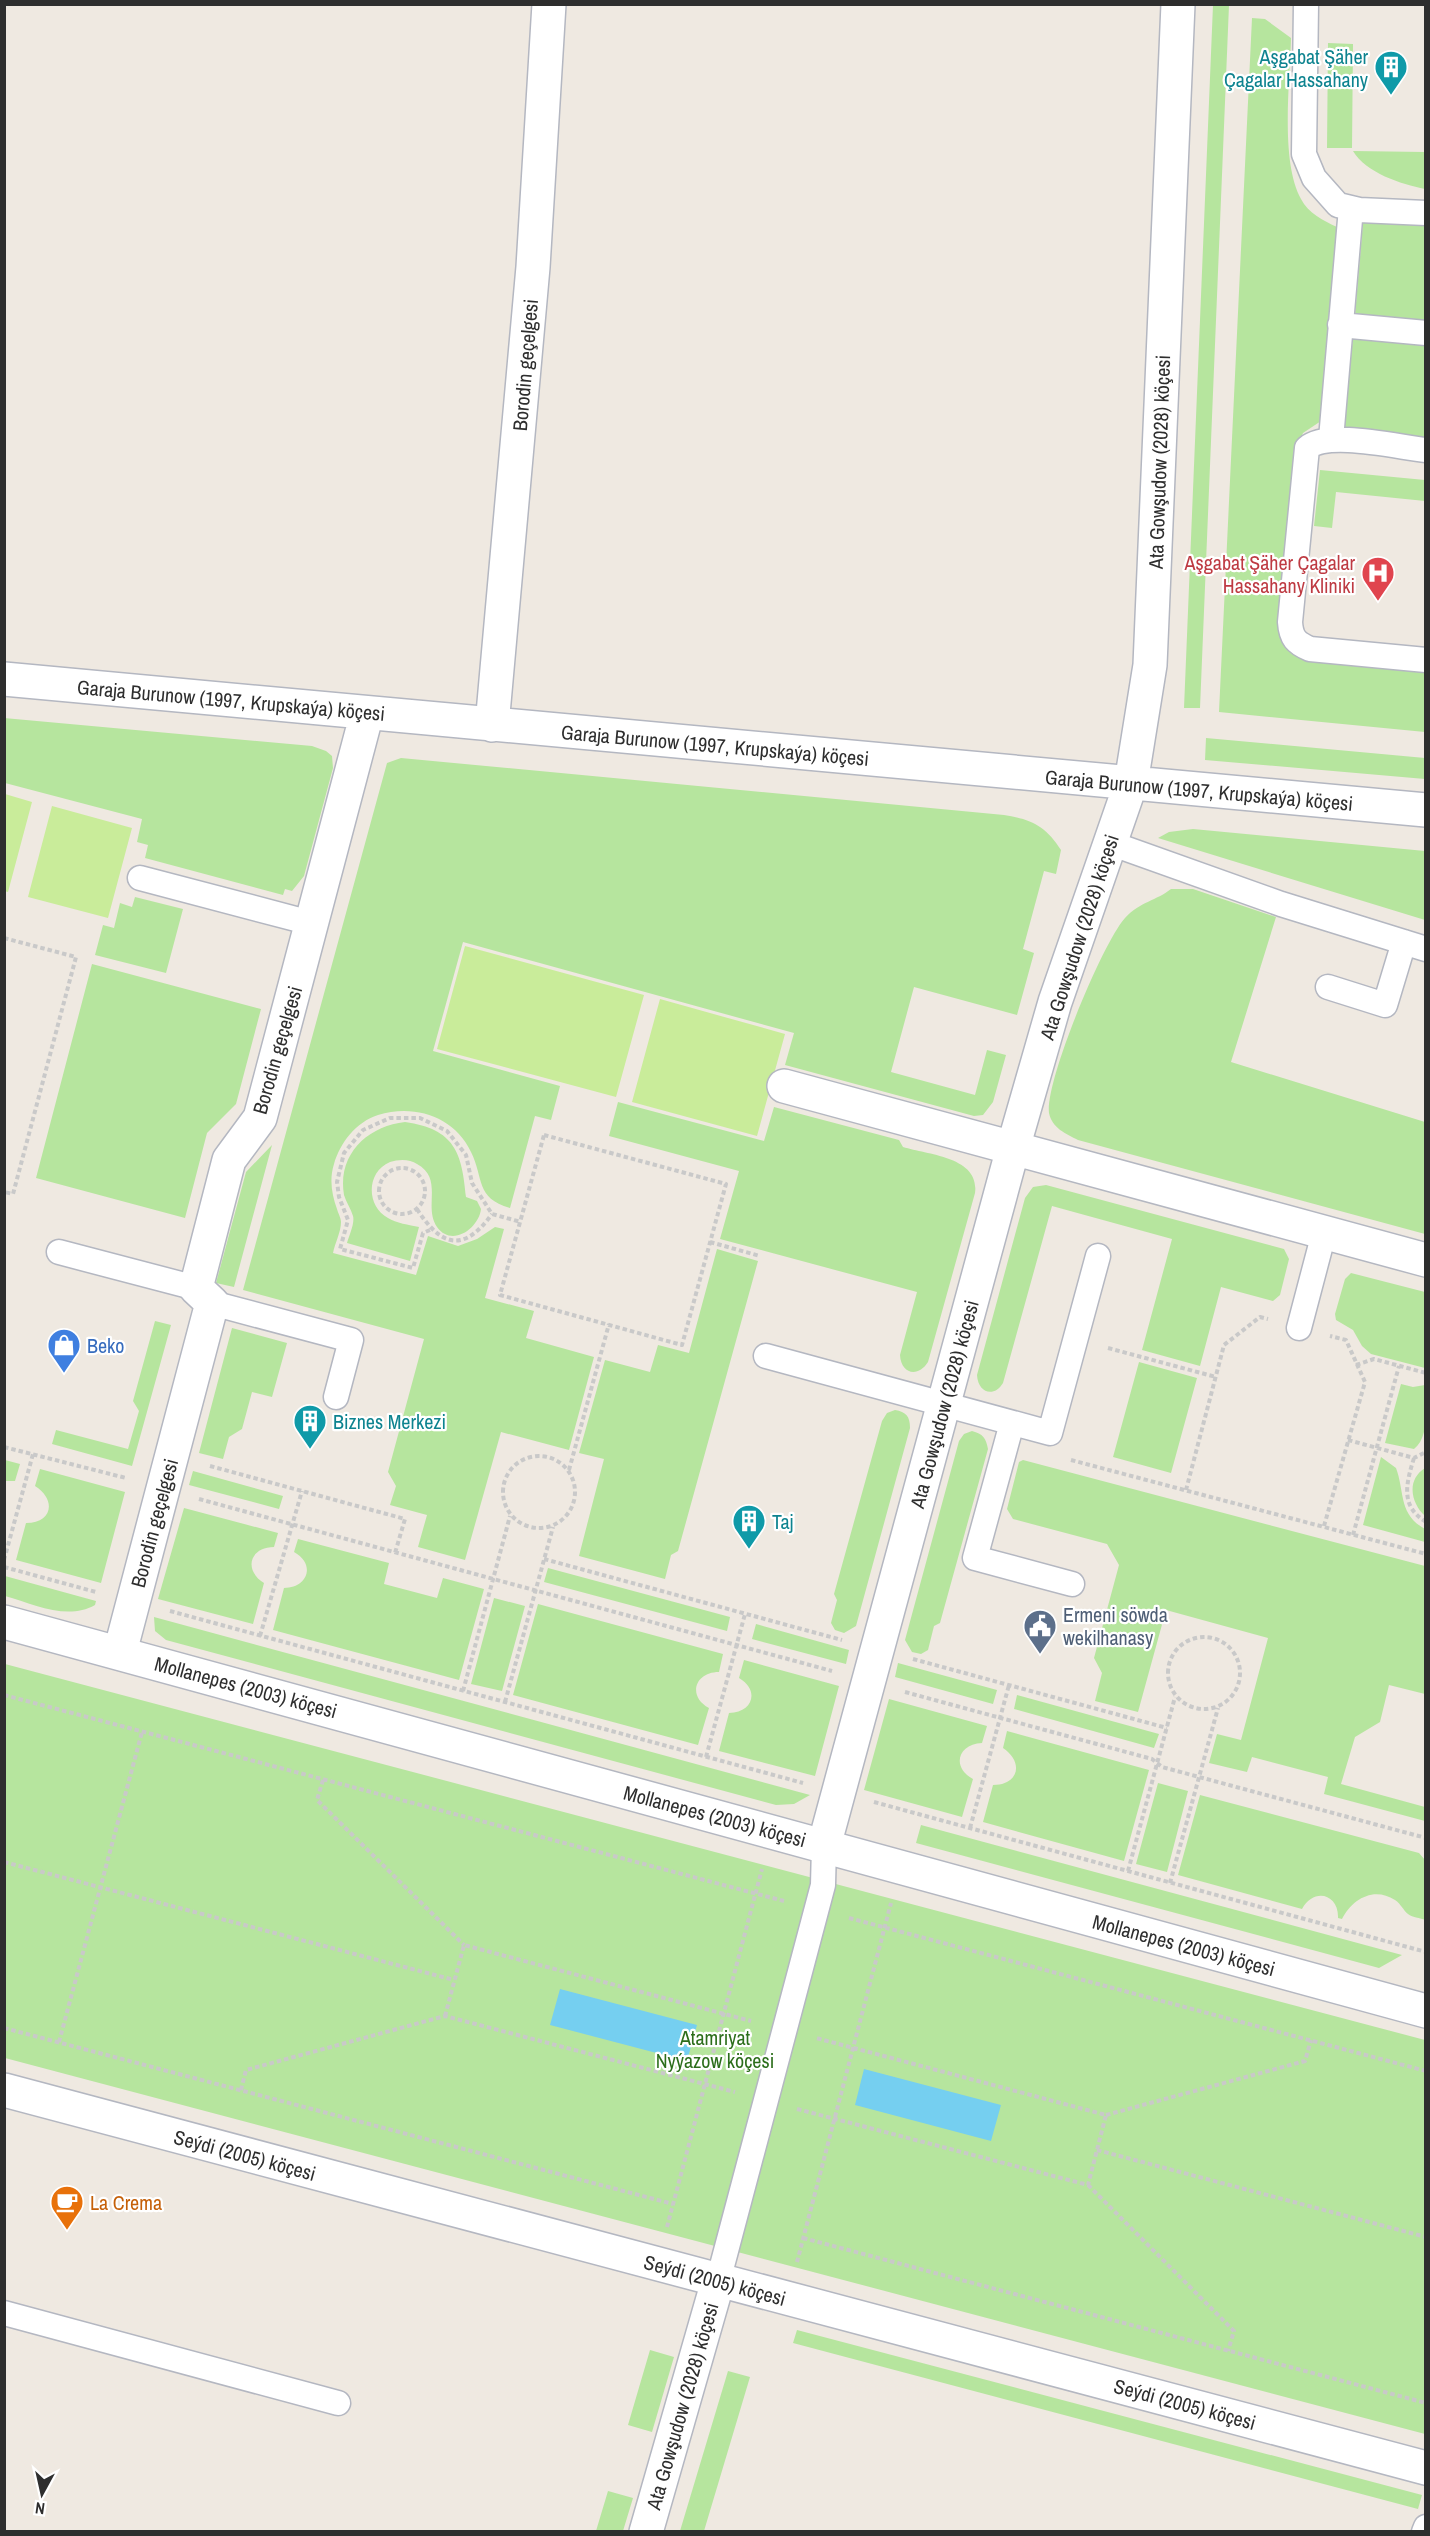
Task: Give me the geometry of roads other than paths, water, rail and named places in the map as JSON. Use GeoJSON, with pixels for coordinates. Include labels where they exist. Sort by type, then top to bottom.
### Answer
{"type":"FeatureCollection","features":[{"type":"Feature","properties":{"kind":"street","name":"Borodin geçelgesi"},"geometry":{"type":"LineString","coordinates":[[492,724],[533,267],[549,4]]}},
{"type":"Feature","properties":{"kind":"street","name":"Ata Gowşudow (2028) köçesi"},"geometry":{"type":"LineString","coordinates":[[824,1846],[1013,1148],[1056,1002],[1131,783],[1150,665],[1178,4]]}},
{"type":"Feature","properties":{"kind":"street","name":"Garaja Burunow (1997, Krupskaýa) köçesi"},"geometry":{"type":"LineString","coordinates":[[4,679],[1425,810]]}},
{"type":"Feature","properties":{"kind":"street","name":"Borodin geçelgesi"},"geometry":{"type":"LineString","coordinates":[[120,1653],[204,1295],[229,1160],[260,1118],[367,713]]}},
{"type":"Feature","properties":{"kind":"street"},"geometry":{"type":"LineString","coordinates":[[784,1086],[1425,1260]]}},
{"type":"Feature","properties":{"kind":"street","name":"Mollanepes (2003) köçesi"},"geometry":{"type":"LineString","coordinates":[[4,1622],[1425,2011]]}},
{"type":"Feature","properties":{"kind":"street","name":"Seýdi (2005) köçesi"},"geometry":{"type":"LineString","coordinates":[[4,2090],[1425,2468]]}},
{"type":"Feature","properties":{"kind":"street","name":"Ata Gowşudow (2028) köçesi"},"geometry":{"type":"LineString","coordinates":[[646,2532],[718,2281]]}},
{"type":"Feature","properties":{"kind":"lane"},"geometry":{"type":"LineString","coordinates":[[1306,4],[1306,162],[1314,178],[1338,205],[1425,213]]}},
{"type":"Feature","properties":{"kind":"lane"},"geometry":{"type":"LineString","coordinates":[[1331,439],[1351,208]]}},
{"type":"Feature","properties":{"kind":"lane"},"geometry":{"type":"LineString","coordinates":[[1340,325],[1425,333]]}},
{"type":"Feature","properties":{"kind":"lane"},"geometry":{"type":"LineString","coordinates":[[1425,450],[1331,439],[1315,441],[1307,448],[1290,622],[1291,635],[1298,644],[1310,649],[1425,660]]}},
{"type":"Feature","properties":{"kind":"lane"},"geometry":{"type":"LineString","coordinates":[[1110,843],[1281,904],[1415,946],[1385,1005],[1328,987]]}},
{"type":"Feature","properties":{"kind":"lane"},"geometry":{"type":"LineString","coordinates":[[140,878],[311,923]]}},
{"type":"Feature","properties":{"kind":"lane"},"geometry":{"type":"LineString","coordinates":[[1299,1328],[1324,1233]]}},
{"type":"Feature","properties":{"kind":"lane"},"geometry":{"type":"LineString","coordinates":[[59,1252],[351,1340],[336,1397]]}},
{"type":"Feature","properties":{"kind":"lane"},"geometry":{"type":"LineString","coordinates":[[766,1356],[1050,1433],[1098,1257]]}},
{"type":"Feature","properties":{"kind":"lane"},"geometry":{"type":"LineString","coordinates":[[1012,1423],[975,1558],[1072,1584]]}},
{"type":"Feature","properties":{"kind":"lane"},"geometry":{"type":"LineString","coordinates":[[718,2281],[817,1910],[823,1885],[824,1846]]}},
{"type":"Feature","properties":{"kind":"lane"},"geometry":{"type":"LineString","coordinates":[[6,2319],[338,2403]]}},
{"type":"Feature","properties":{"kind":"lane"},"geometry":{"type":"LineString","coordinates":[[1424,2532],[1425,2527]]}},
{"type":"Feature","properties":{"kind":"water"},"geometry":{"type":"Polygon","coordinates":[[[560,1989],[697,2025],[687,2061],[550,2025],[560,1989]]]}},
{"type":"Feature","properties":{"kind":"water"},"geometry":{"type":"Polygon","coordinates":[[[864,2069],[1001,2105],[991,2141],[855,2105],[864,2069]]]}},
{"type":"Feature","properties":{"kind":"place","name":"Aşgabat Şäher Çagalar Hassahany"},"geometry":{"type":"Point","coordinates":[1391,96]}},
{"type":"Feature","properties":{"kind":"place","name":"Aşgabat Şäher Çagalar Hassahany Kliniki"},"geometry":{"type":"Point","coordinates":[1378,602]}},
{"type":"Feature","properties":{"kind":"place","name":"Beko"},"geometry":{"type":"Point","coordinates":[64,1374]}},
{"type":"Feature","properties":{"kind":"place","name":"Biznes Merkezi"},"geometry":{"type":"Point","coordinates":[310,1450]}},
{"type":"Feature","properties":{"kind":"place","name":"Taj"},"geometry":{"type":"Point","coordinates":[749,1550]}},
{"type":"Feature","properties":{"kind":"place","name":"Ermeni söwda wekilhanasy"},"geometry":{"type":"Point","coordinates":[1040,1655]}},
{"type":"Feature","properties":{"kind":"place","name":"La Crema"},"geometry":{"type":"Point","coordinates":[67,2231]}},
{"type":"Feature","properties":{"kind":"park label","name":"Atamriyat Nyýazow köçesi"},"geometry":{"type":"Point","coordinates":[715,2048]}}]}
